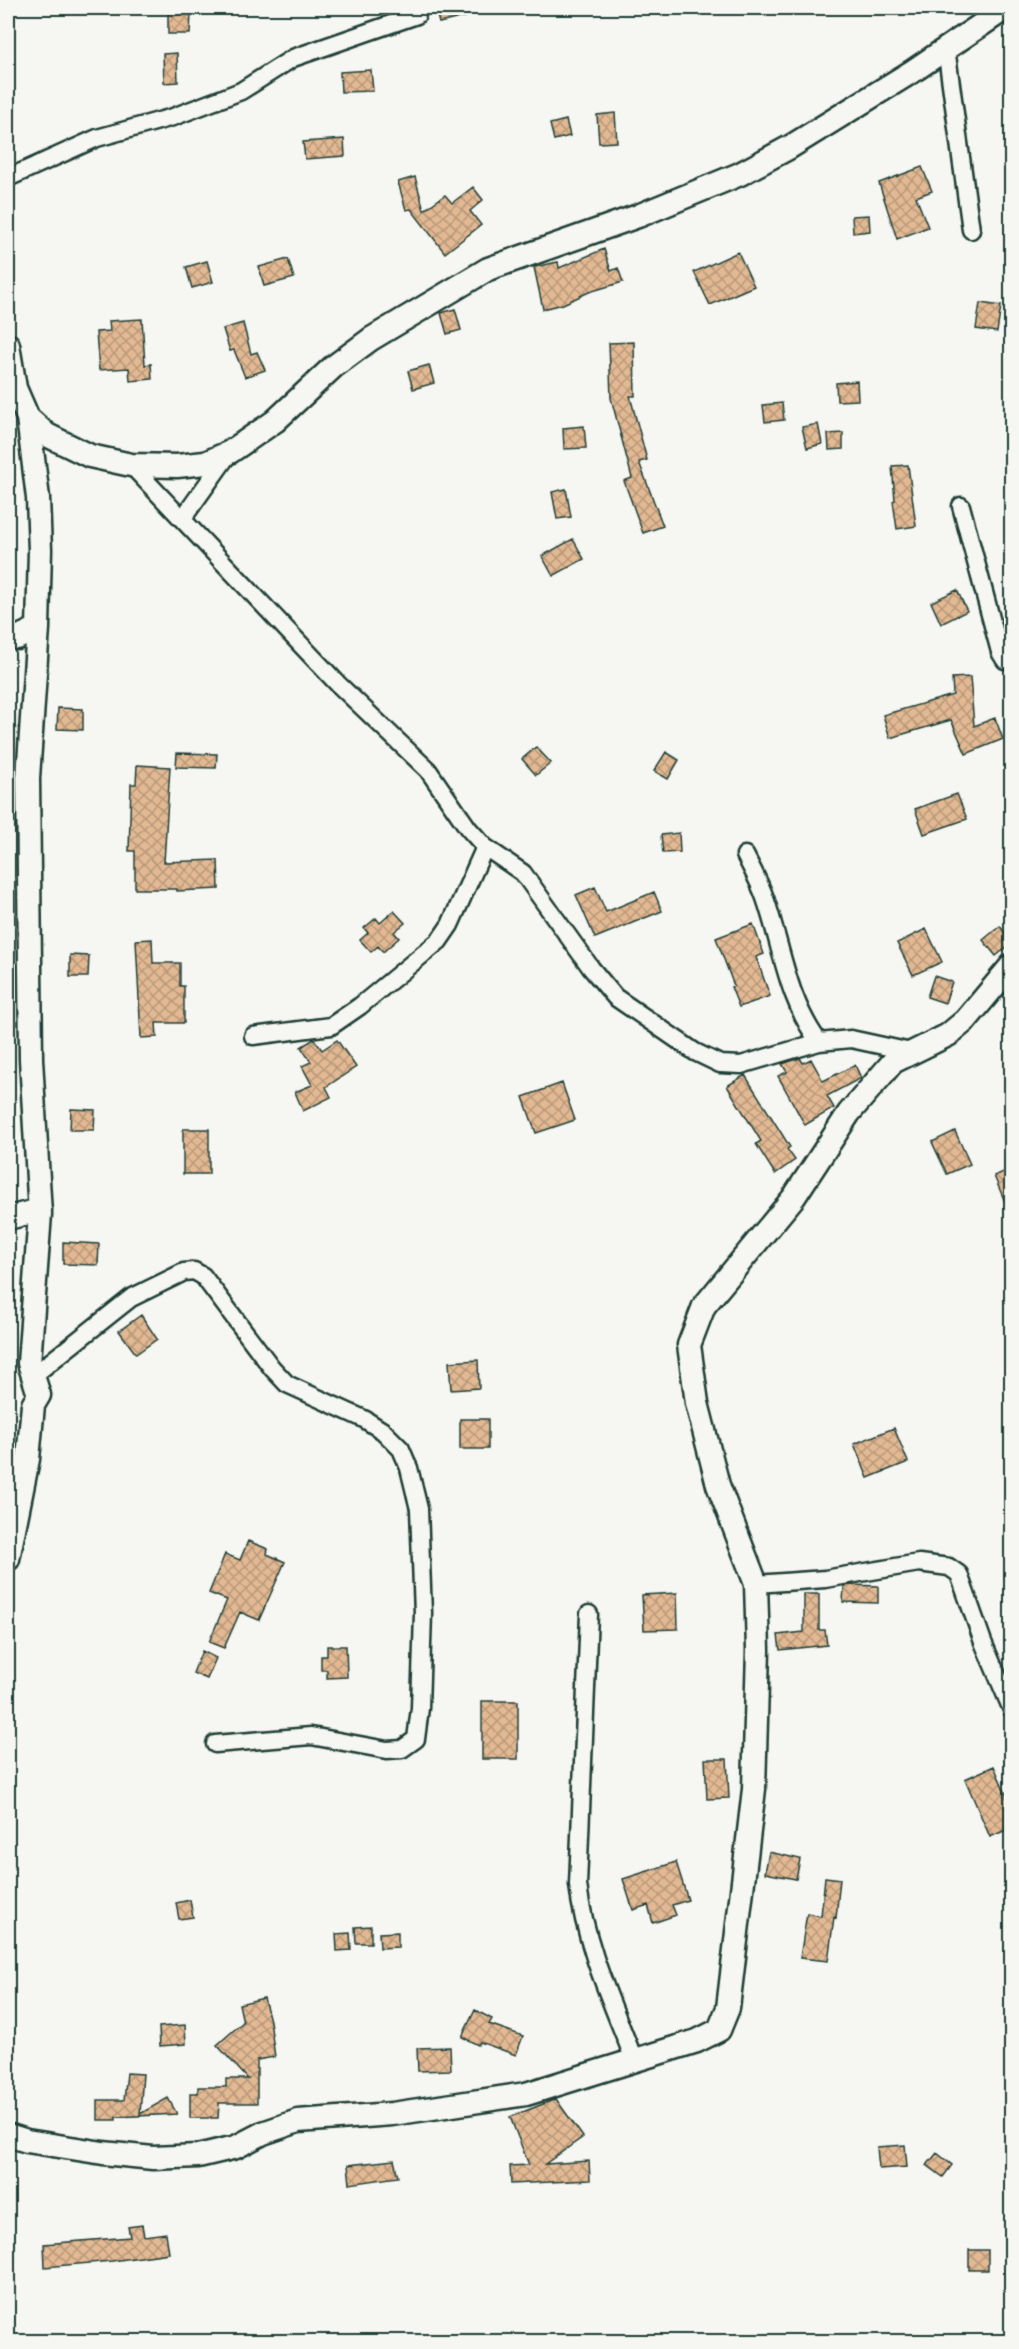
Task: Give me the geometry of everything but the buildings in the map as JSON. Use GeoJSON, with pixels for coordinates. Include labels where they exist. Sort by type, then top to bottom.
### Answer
{"type":"FeatureCollection","features":[{"type":"Feature","properties":{"kind":"street"},"geometry":{"type":"LineString","coordinates":[[8,345],[11,388],[28,418],[47,435],[90,456],[132,465],[177,466],[205,463],[230,452],[275,421],[333,367],[371,339],[488,269],[638,216],[740,174],[790,147],[1006,8]]}},
{"type":"Feature","properties":{"kind":"street"},"geometry":{"type":"LineString","coordinates":[[8,178],[98,138],[173,117],[241,91],[301,55],[417,15]]}},
{"type":"Feature","properties":{"kind":"street"},"geometry":{"type":"LineString","coordinates":[[946,48],[972,230]]}},
{"type":"Feature","properties":{"kind":"street"},"geometry":{"type":"LineString","coordinates":[[28,418],[38,498],[40,550],[38,628],[28,778],[32,1059],[40,1210],[29,1363],[39,1395]]}},
{"type":"Feature","properties":{"kind":"street"},"geometry":{"type":"LineString","coordinates":[[183,518],[230,452]]}},
{"type":"Feature","properties":{"kind":"street"},"geometry":{"type":"LineString","coordinates":[[132,465],[338,684],[428,770],[468,828],[485,847],[523,873],[591,968],[615,997],[695,1052],[720,1064],[741,1065],[819,1042],[851,1039],[911,1052]]}},
{"type":"Feature","properties":{"kind":"street"},"geometry":{"type":"LineString","coordinates":[[961,506],[1000,652],[1005,660],[1011,660]]}},
{"type":"Feature","properties":{"kind":"street"},"geometry":{"type":"LineString","coordinates":[[12,639],[38,628]]}},
{"type":"Feature","properties":{"kind":"street"},"geometry":{"type":"LineString","coordinates":[[253,1036],[331,1026],[360,1006],[439,941],[450,926],[485,847]]}},
{"type":"Feature","properties":{"kind":"street"},"geometry":{"type":"LineString","coordinates":[[745,855],[765,897],[794,997],[806,1024],[819,1042]]}},
{"type":"Feature","properties":{"kind":"street"},"geometry":{"type":"LineString","coordinates":[[8,2135],[27,2141],[103,2153],[153,2158],[198,2156],[236,2147],[263,2133],[298,2121],[392,2114],[526,2094],[635,2062],[709,2036],[719,2030],[728,2008],[754,1789],[758,1650],[756,1584],[718,1485],[698,1403],[689,1345],[704,1306],[794,1197],[849,1113],[893,1062],[948,1035],[966,1020],[1011,964]]}},
{"type":"Feature","properties":{"kind":"street"},"geometry":{"type":"LineString","coordinates":[[8,1218],[40,1210]]}},
{"type":"Feature","properties":{"kind":"street"},"geometry":{"type":"LineString","coordinates":[[8,1559],[28,1459],[33,1405],[39,1395],[35,1376],[131,1298],[184,1272],[194,1271],[203,1276],[215,1289],[246,1334],[287,1384],[364,1419],[382,1431],[401,1449],[409,1468],[418,1509],[423,1613],[420,1708],[416,1739],[402,1749],[311,1736],[215,1744]]}},
{"type":"Feature","properties":{"kind":"street"},"geometry":{"type":"LineString","coordinates":[[756,1584],[825,1579],[919,1563],[949,1567],[959,1574],[983,1642],[1011,1710]]}},
{"type":"Feature","properties":{"kind":"street"},"geometry":{"type":"LineString","coordinates":[[589,1614],[578,1885],[580,1910],[603,1979],[635,2062]]}}]}
